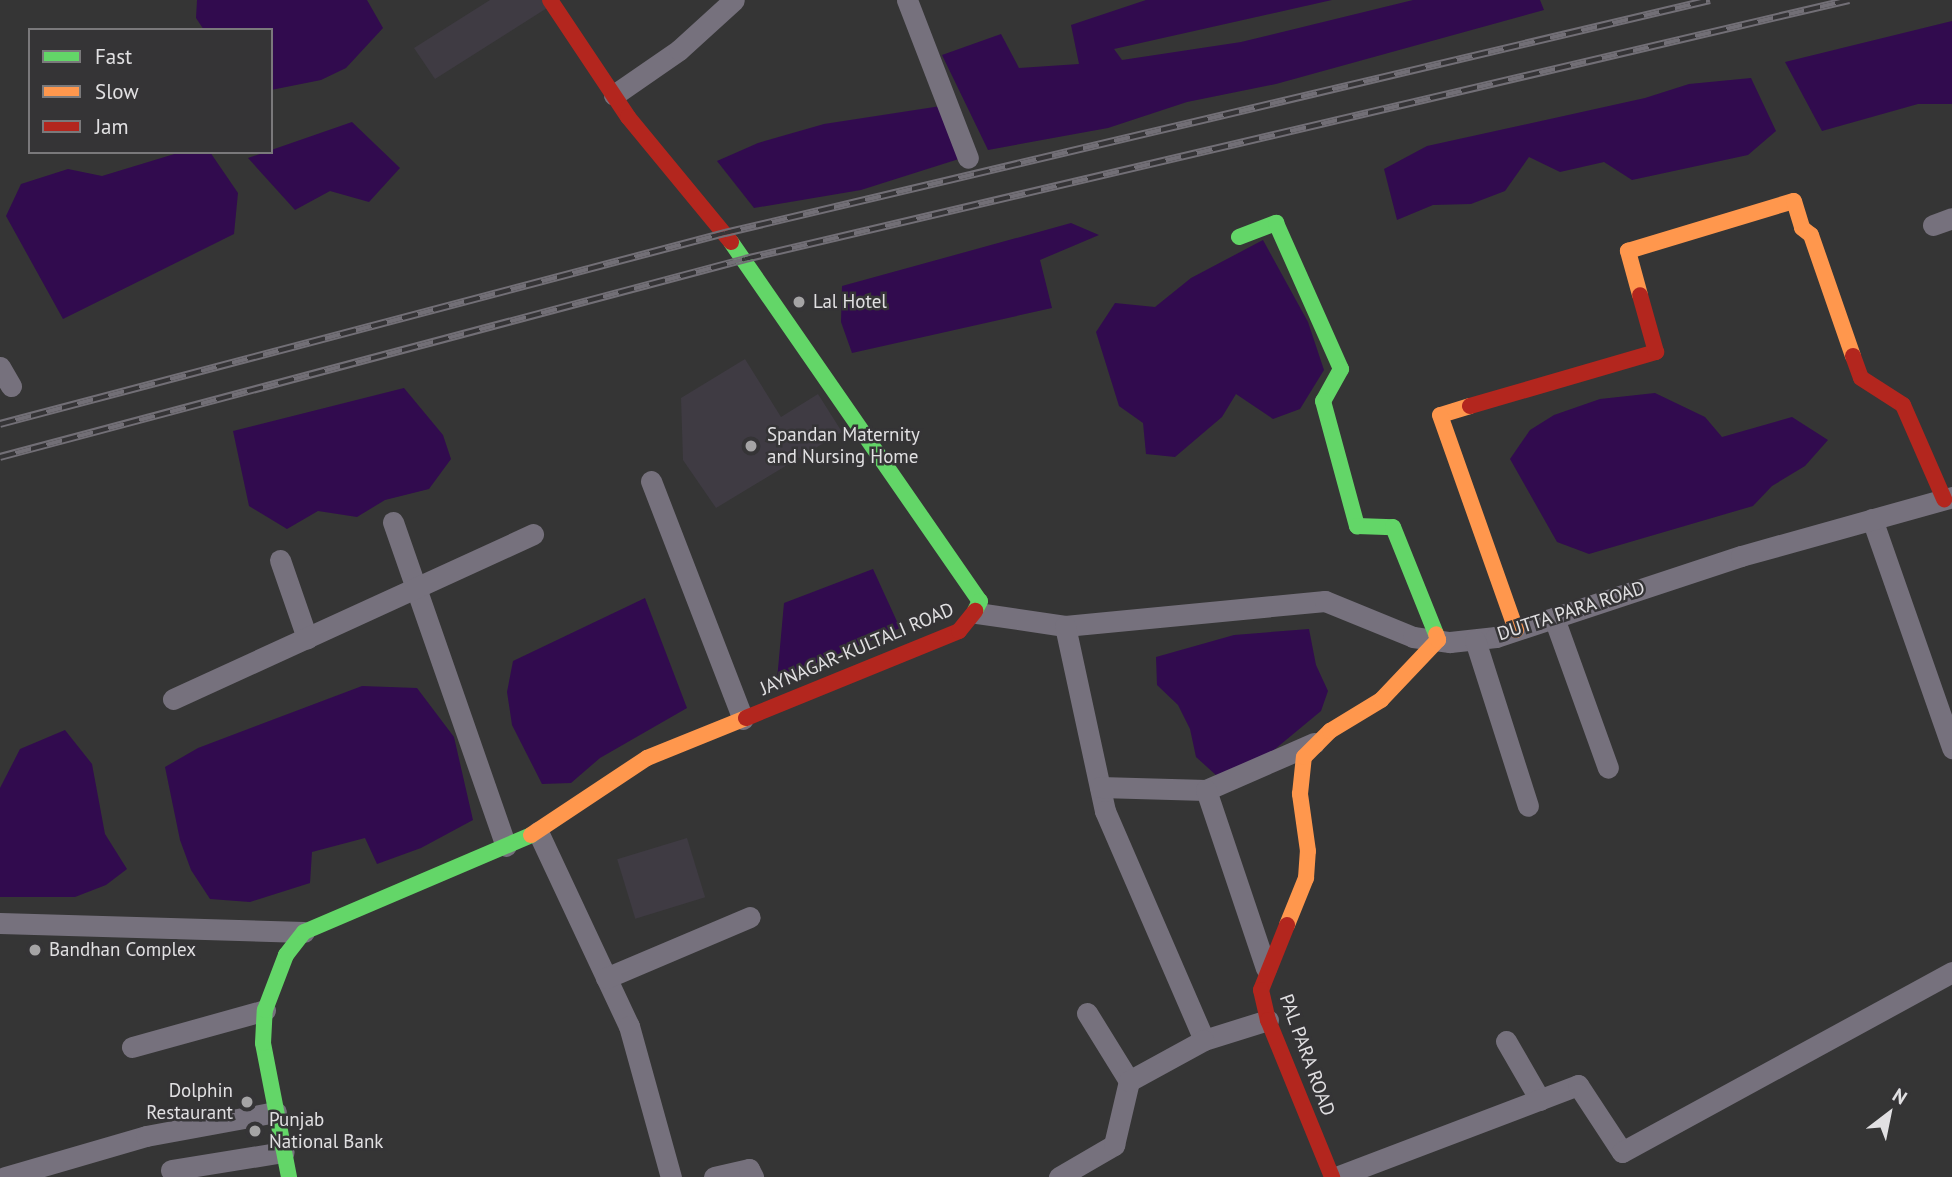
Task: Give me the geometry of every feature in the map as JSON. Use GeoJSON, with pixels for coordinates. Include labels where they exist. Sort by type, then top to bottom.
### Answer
{"type":"FeatureCollection","features":[{"type":"Feature","properties":{"kind":"street","name":"JAYNAGAR-KULTALI ROAD"},"geometry":{"type":"LineString","coordinates":[[304,932],[538,832],[647,758],[959,631],[977,614],[980,601],[975,590],[746,259],[614,96],[550,0]]}},
{"type":"Feature","properties":{"kind":"street"},"geometry":{"type":"LineString","coordinates":[[614,96],[679,50],[734,0]]}},
{"type":"Feature","properties":{"kind":"street"},"geometry":{"type":"LineString","coordinates":[[907,0],[968,158]]}},
{"type":"Feature","properties":{"kind":"street"},"geometry":{"type":"LineString","coordinates":[[1516,630],[1440,415],[1656,352],[1628,251],[1794,201],[1802,228],[1811,235],[1861,378],[1903,405],[1948,498]]}},
{"type":"Feature","properties":{"kind":"street"},"geometry":{"type":"LineString","coordinates":[[1100,787],[1206,790],[1314,743],[1381,700],[1438,640],[1393,527],[1357,526],[1323,401],[1341,369],[1276,223],[1239,237]]}},
{"type":"Feature","properties":{"kind":"street"},"geometry":{"type":"LineString","coordinates":[[0,367],[11,386]]}},
{"type":"Feature","properties":{"kind":"street"},"geometry":{"type":"LineString","coordinates":[[651,481],[743,719]]}},
{"type":"Feature","properties":{"kind":"street","name":"DUTTA PARA ROAD"},"geometry":{"type":"LineString","coordinates":[[977,614],[1065,626],[1325,601],[1413,637],[1475,640],[1516,630],[1741,556],[1948,498]]}},
{"type":"Feature","properties":{"kind":"street"},"geometry":{"type":"LineString","coordinates":[[1872,519],[1952,748]]}},
{"type":"Feature","properties":{"kind":"street"},"geometry":{"type":"LineString","coordinates":[[393,522],[506,846]]}},
{"type":"Feature","properties":{"kind":"street"},"geometry":{"type":"LineString","coordinates":[[173,699],[533,534]]}},
{"type":"Feature","properties":{"kind":"street"},"geometry":{"type":"LineString","coordinates":[[280,560],[307,638]]}},
{"type":"Feature","properties":{"kind":"street"},"geometry":{"type":"LineString","coordinates":[[1554,618],[1608,768]]}},
{"type":"Feature","properties":{"kind":"street"},"geometry":{"type":"LineString","coordinates":[[1065,626],[1105,811],[1204,1040]]}},
{"type":"Feature","properties":{"kind":"street"},"geometry":{"type":"LineString","coordinates":[[1475,640],[1528,806]]}},
{"type":"Feature","properties":{"kind":"street","name":"PAL PARA ROAD"},"geometry":{"type":"LineString","coordinates":[[1314,743],[1304,757],[1300,777],[1308,851],[1306,878],[1297,908],[1266,968],[1261,990],[1268,1020],[1334,1177]]}},
{"type":"Feature","properties":{"kind":"street"},"geometry":{"type":"LineString","coordinates":[[1206,790],[1266,968]]}},
{"type":"Feature","properties":{"kind":"street"},"geometry":{"type":"LineString","coordinates":[[538,832],[629,1026],[650,1091],[671,1177]]}},
{"type":"Feature","properties":{"kind":"street"},"geometry":{"type":"LineString","coordinates":[[606,978],[750,918]]}},
{"type":"Feature","properties":{"kind":"street"},"geometry":{"type":"LineString","coordinates":[[0,923],[304,932]]}},
{"type":"Feature","properties":{"kind":"street"},"geometry":{"type":"LineString","coordinates":[[289,1177],[262,1043],[265,1010],[286,955],[304,932]]}},
{"type":"Feature","properties":{"kind":"street"},"geometry":{"type":"LineString","coordinates":[[1334,1177],[1578,1085],[1622,1152],[1952,972]]}},
{"type":"Feature","properties":{"kind":"street"},"geometry":{"type":"LineString","coordinates":[[132,1047],[265,1010]]}},
{"type":"Feature","properties":{"kind":"street"},"geometry":{"type":"LineString","coordinates":[[1059,1177],[1114,1145],[1129,1081],[1087,1013]]}},
{"type":"Feature","properties":{"kind":"street"},"geometry":{"type":"LineString","coordinates":[[1129,1081],[1204,1040],[1268,1020]]}},
{"type":"Feature","properties":{"kind":"street"},"geometry":{"type":"LineString","coordinates":[[1506,1041],[1540,1100]]}},
{"type":"Feature","properties":{"kind":"street"},"geometry":{"type":"LineString","coordinates":[[5,1177],[146,1136],[276,1112]]}},
{"type":"Feature","properties":{"kind":"street"},"geometry":{"type":"LineString","coordinates":[[171,1170],[284,1152]]}},
{"type":"Feature","properties":{"kind":"street"},"geometry":{"type":"LineString","coordinates":[[714,1177],[749,1169],[753,1177]]}},
{"type":"Feature","properties":{"kind":"shaded area"},"geometry":{"type":"Polygon","coordinates":[[[197,0],[367,0],[383,28],[346,68],[321,80],[273,90],[273,28],[203,28],[196,18],[197,0]]]}},
{"type":"Feature","properties":{"kind":"shaded area"},"geometry":{"type":"Polygon","coordinates":[[[490,0],[542,0],[547,8],[435,79],[414,48],[490,0]]]}},
{"type":"Feature","properties":{"kind":"shaded area"},"geometry":{"type":"Polygon","coordinates":[[[1146,0],[1332,0],[1114,49],[1122,60],[1241,42],[1413,0],[1540,0],[1544,10],[1276,84],[1187,102],[1108,128],[988,150],[942,55],[1001,34],[1019,68],[1079,64],[1071,25],[1146,0]]]}},
{"type":"Feature","properties":{"kind":"shaded area"},"geometry":{"type":"Polygon","coordinates":[[[1952,21],[1952,104],[1918,104],[1822,131],[1785,62],[1952,21]]]}},
{"type":"Feature","properties":{"kind":"shaded area"},"geometry":{"type":"Polygon","coordinates":[[[1751,78],[1776,131],[1748,155],[1632,180],[1604,162],[1560,172],[1529,157],[1505,191],[1471,204],[1433,205],[1397,220],[1384,169],[1427,146],[1645,98],[1689,84],[1751,78]]]}},
{"type":"Feature","properties":{"kind":"shaded area"},"geometry":{"type":"Polygon","coordinates":[[[941,106],[962,158],[861,190],[754,208],[717,161],[758,143],[824,124],[941,106]]]}},
{"type":"Feature","properties":{"kind":"shaded area"},"geometry":{"type":"Polygon","coordinates":[[[352,122],[400,168],[369,202],[330,191],[295,210],[248,158],[260,154],[273,154],[273,149],[352,122]]]}},
{"type":"Feature","properties":{"kind":"shaded area"},"geometry":{"type":"Polygon","coordinates":[[[174,154],[211,154],[238,193],[234,234],[63,319],[6,216],[21,184],[68,169],[102,176],[174,154]]]}},
{"type":"Feature","properties":{"kind":"shaded area"},"geometry":{"type":"Polygon","coordinates":[[[1071,223],[1099,235],[1040,260],[1052,308],[852,353],[841,322],[842,286],[1071,223]]]}},
{"type":"Feature","properties":{"kind":"shaded area"},"geometry":{"type":"Polygon","coordinates":[[[1263,240],[1308,322],[1324,370],[1300,409],[1273,419],[1236,394],[1222,417],[1175,457],[1146,454],[1143,423],[1119,406],[1096,332],[1115,303],[1155,307],[1191,278],[1263,240]]]}},
{"type":"Feature","properties":{"kind":"shaded area","name":"Spandan Maternity and Nursing Home"},"geometry":{"type":"Polygon","coordinates":[[[745,359],[781,417],[818,394],[842,432],[716,508],[683,460],[681,398],[745,359]]]}},
{"type":"Feature","properties":{"kind":"shaded area"},"geometry":{"type":"Polygon","coordinates":[[[404,388],[443,435],[451,459],[429,489],[385,500],[357,517],[318,511],[287,529],[249,506],[233,431],[404,388]]]}},
{"type":"Feature","properties":{"kind":"shaded area"},"geometry":{"type":"Polygon","coordinates":[[[1655,393],[1705,417],[1722,437],[1792,417],[1828,440],[1805,466],[1772,486],[1753,506],[1589,554],[1557,542],[1510,459],[1530,430],[1554,415],[1600,399],[1655,393]]]}},
{"type":"Feature","properties":{"kind":"shaded area"},"geometry":{"type":"Polygon","coordinates":[[[873,569],[900,628],[777,680],[784,603],[873,569]]]}},
{"type":"Feature","properties":{"kind":"shaded area"},"geometry":{"type":"Polygon","coordinates":[[[645,598],[687,708],[600,758],[571,783],[542,784],[512,725],[507,692],[513,661],[645,598]]]}},
{"type":"Feature","properties":{"kind":"shaded area"},"geometry":{"type":"Polygon","coordinates":[[[1309,629],[1316,665],[1328,691],[1321,711],[1268,755],[1217,776],[1196,757],[1190,729],[1178,705],[1157,685],[1156,657],[1234,635],[1309,629]]]}},
{"type":"Feature","properties":{"kind":"shaded area"},"geometry":{"type":"Polygon","coordinates":[[[362,686],[417,688],[454,737],[473,820],[421,848],[377,864],[365,838],[312,852],[310,883],[250,902],[210,899],[191,870],[180,840],[165,767],[198,748],[362,686]]]}},
{"type":"Feature","properties":{"kind":"shaded area"},"geometry":{"type":"Polygon","coordinates":[[[65,730],[92,764],[105,834],[127,869],[106,885],[75,897],[0,897],[0,788],[20,749],[65,730]]]}},
{"type":"Feature","properties":{"kind":"shaded area"},"geometry":{"type":"Polygon","coordinates":[[[687,838],[705,897],[635,919],[617,859],[687,838]]]}},
{"type":"Feature","properties":{"kind":"railway"},"geometry":{"type":"LineString","coordinates":[[0,424],[725,233],[1710,0]]}},
{"type":"Feature","properties":{"kind":"railway"},"geometry":{"type":"LineString","coordinates":[[0,457],[745,259],[1849,0]]}},
{"type":"Feature","properties":{"kind":"traffic: fast"},"geometry":{"type":"LineString","coordinates":[[1239,237],[1276,223],[1341,369],[1323,401],[1357,526],[1393,527],[1436,634]]}},
{"type":"Feature","properties":{"kind":"traffic: fast"},"geometry":{"type":"LineString","coordinates":[[731,242],[980,601],[975,611]]}},
{"type":"Feature","properties":{"kind":"traffic: fast"},"geometry":{"type":"LineString","coordinates":[[289,1177],[263,1043],[265,1010],[286,955],[304,932],[531,835]]}},
{"type":"Feature","properties":{"kind":"traffic: slow"},"geometry":{"type":"LineString","coordinates":[[1640,295],[1628,251],[1794,201],[1802,228],[1811,235],[1853,356]]}},
{"type":"Feature","properties":{"kind":"traffic: slow"},"geometry":{"type":"LineString","coordinates":[[1470,406],[1440,415],[1516,630]]}},
{"type":"Feature","properties":{"kind":"traffic: slow"},"geometry":{"type":"LineString","coordinates":[[1287,925],[1306,878],[1308,851],[1300,794],[1304,757],[1330,731],[1381,700],[1438,640],[1436,634]]}},
{"type":"Feature","properties":{"kind":"traffic: slow"},"geometry":{"type":"LineString","coordinates":[[531,835],[647,758],[746,718]]}},
{"type":"Feature","properties":{"kind":"traffic: jam"},"geometry":{"type":"LineString","coordinates":[[550,0],[628,117],[731,242]]}},
{"type":"Feature","properties":{"kind":"traffic: jam"},"geometry":{"type":"LineString","coordinates":[[1470,406],[1656,352],[1640,295]]}},
{"type":"Feature","properties":{"kind":"traffic: jam"},"geometry":{"type":"LineString","coordinates":[[1853,356],[1861,378],[1903,405],[1944,499]]}},
{"type":"Feature","properties":{"kind":"traffic: jam"},"geometry":{"type":"LineString","coordinates":[[746,718],[959,631],[975,611]]}},
{"type":"Feature","properties":{"kind":"traffic: jam"},"geometry":{"type":"LineString","coordinates":[[1287,925],[1261,990],[1268,1020],[1332,1177]]}},
{"type":"Feature","properties":{"kind":"place","name":"Lal Hotel"},"geometry":{"type":"Point","coordinates":[799,302]}},
{"type":"Feature","properties":{"kind":"place","name":"Spandan Maternity and Nursing Home"},"geometry":{"type":"Point","coordinates":[751,446]}},
{"type":"Feature","properties":{"kind":"place","name":"Bandhan Complex"},"geometry":{"type":"Point","coordinates":[35,950]}},
{"type":"Feature","properties":{"kind":"place","name":"Dolphin Restaurant"},"geometry":{"type":"Point","coordinates":[247,1102]}},
{"type":"Feature","properties":{"kind":"place","name":"Punjab National Bank"},"geometry":{"type":"Point","coordinates":[255,1131]}}]}
